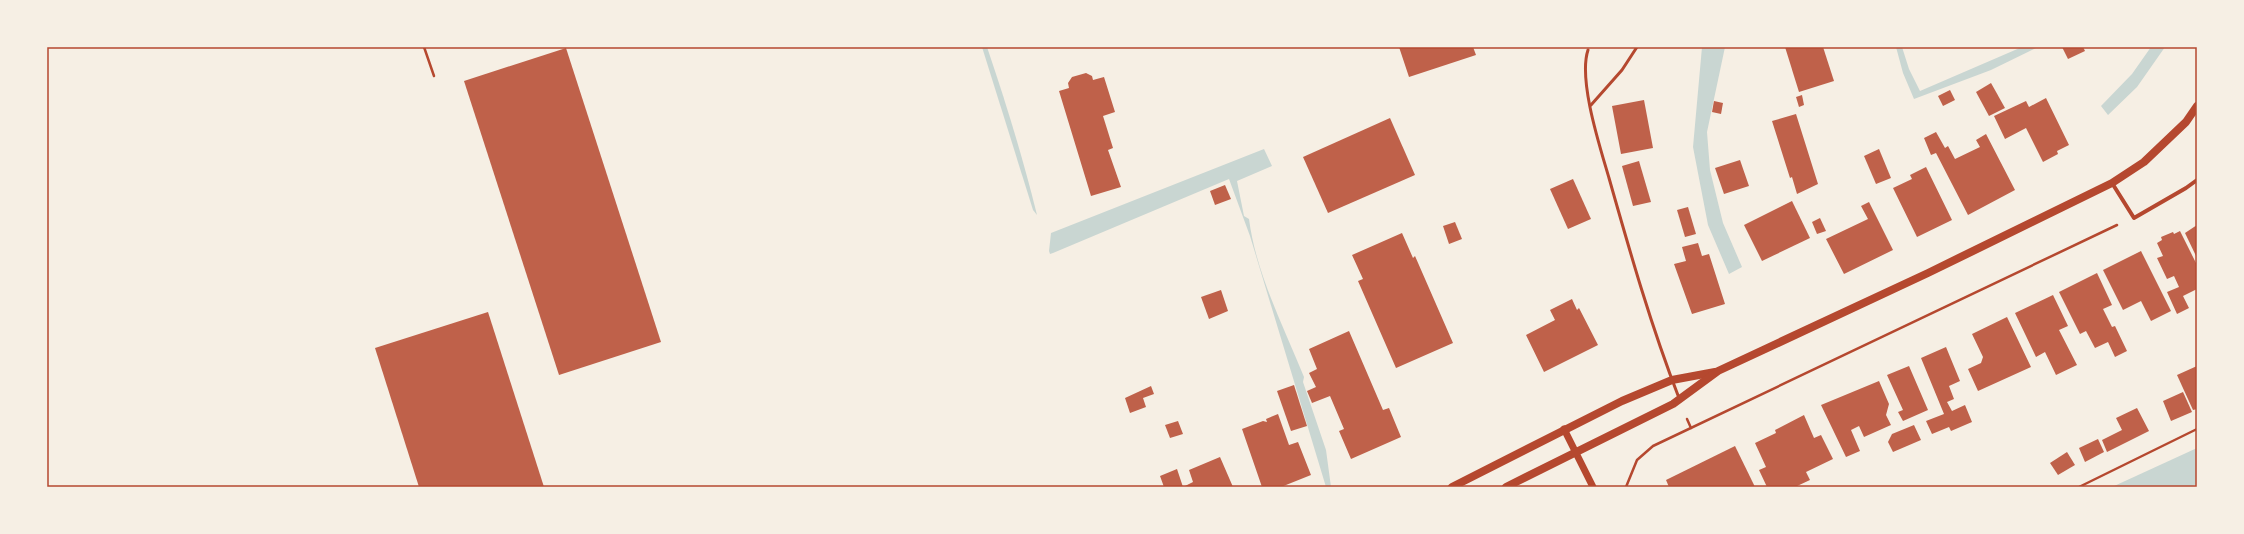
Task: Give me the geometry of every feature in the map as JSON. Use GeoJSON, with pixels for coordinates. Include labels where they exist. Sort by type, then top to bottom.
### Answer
{"type":"FeatureCollection","features":[{"type":"Feature","properties":{"kind":"main road"},"geometry":{"type":"LineString","coordinates":[[1506,487],[1576,454],[1680,400],[1718,371],[1906,284],[2112,183],[2144,162],[2186,122],[2197,106]]}},
{"type":"Feature","properties":{"kind":"main road"},"geometry":{"type":"LineString","coordinates":[[1452,487],[1622,401],[1672,380],[1718,371]]}},
{"type":"Feature","properties":{"kind":"street"},"geometry":{"type":"LineString","coordinates":[[2112,183],[2134,218],[2197,180]]}},
{"type":"Feature","properties":{"kind":"street"},"geometry":{"type":"LineString","coordinates":[[1564,429],[1593,487]]}},
{"type":"Feature","properties":{"kind":"lane"},"geometry":{"type":"LineString","coordinates":[[1591,104],[1622,70],[1637,47]]}},
{"type":"Feature","properties":{"kind":"lane"},"geometry":{"type":"LineString","coordinates":[[1588,50],[1584,60],[1596,133],[1633,263],[1680,400]]}},
{"type":"Feature","properties":{"kind":"path"},"geometry":{"type":"LineString","coordinates":[[424,47],[434,76]]}},
{"type":"Feature","properties":{"kind":"path"},"geometry":{"type":"LineString","coordinates":[[1626,487],[1637,460],[1653,446],[2134,218]]}},
{"type":"Feature","properties":{"kind":"path"},"geometry":{"type":"LineString","coordinates":[[2079,487],[2197,429]]}},
{"type":"Feature","properties":{"kind":"shaded area"},"geometry":{"type":"Polygon","coordinates":[[[982,47],[987,47],[994,68],[1020,152],[1037,215],[1033,210],[982,47]]]}},
{"type":"Feature","properties":{"kind":"shaded area"},"geometry":{"type":"Polygon","coordinates":[[[1702,47],[1725,47],[1707,132],[1710,170],[1723,223],[1742,267],[1729,274],[1708,225],[1693,147],[1702,47]]]}},
{"type":"Feature","properties":{"kind":"shaded area"},"geometry":{"type":"Polygon","coordinates":[[[1896,47],[1902,47],[1909,69],[1920,91],[2022,47],[2038,47],[1991,70],[1914,99],[1903,73],[1896,47]]]}},
{"type":"Feature","properties":{"kind":"shaded area"},"geometry":{"type":"Polygon","coordinates":[[[2151,47],[2165,47],[2137,87],[2108,115],[2101,106],[2132,74],[2151,47]]]}},
{"type":"Feature","properties":{"kind":"shaded area"},"geometry":{"type":"Polygon","coordinates":[[[1264,149],[1272,166],[1237,181],[1244,216],[1249,219],[1264,280],[1304,377],[1303,382],[1326,450],[1331,487],[1326,487],[1250,236],[1229,179],[1053,253],[1050,254],[1049,251],[1051,233],[1264,149]]]}},
{"type":"Feature","properties":{"kind":"shaded area"},"geometry":{"type":"Polygon","coordinates":[[[2197,448],[2197,484],[2190,487],[2112,487],[2197,448]]]}},
{"type":"Feature","properties":{"kind":"building"},"geometry":{"type":"Polygon","coordinates":[[[1399,47],[1473,47],[1476,55],[1409,77],[1399,47]]]}},
{"type":"Feature","properties":{"kind":"building"},"geometry":{"type":"Polygon","coordinates":[[[1785,47],[1823,47],[1834,81],[1799,92],[1785,47]]]}},
{"type":"Feature","properties":{"kind":"building"},"geometry":{"type":"Polygon","coordinates":[[[2062,47],[2083,47],[2085,51],[2068,59],[2062,47]]]}},
{"type":"Feature","properties":{"kind":"building"},"geometry":{"type":"Polygon","coordinates":[[[566,48],[661,342],[559,375],[464,81],[566,48]]]}},
{"type":"Feature","properties":{"kind":"building"},"geometry":{"type":"Polygon","coordinates":[[[1086,73],[1092,76],[1093,80],[1104,77],[1115,112],[1103,116],[1113,148],[1108,150],[1121,187],[1091,196],[1059,91],[1069,88],[1068,83],[1072,77],[1086,73]]]}},
{"type":"Feature","properties":{"kind":"building"},"geometry":{"type":"Polygon","coordinates":[[[1991,83],[2005,108],[1989,116],[1976,92],[1991,83]]]}},
{"type":"Feature","properties":{"kind":"building"},"geometry":{"type":"Polygon","coordinates":[[[1950,90],[1955,100],[1943,106],[1938,96],[1950,90]]]}},
{"type":"Feature","properties":{"kind":"building"},"geometry":{"type":"Polygon","coordinates":[[[1802,95],[1804,105],[1799,107],[1796,97],[1802,95]]]}},
{"type":"Feature","properties":{"kind":"building"},"geometry":{"type":"Polygon","coordinates":[[[2046,98],[2069,145],[2057,151],[2058,154],[2043,162],[2026,128],[2005,139],[1994,116],[2026,101],[2029,107],[2046,98]]]}},
{"type":"Feature","properties":{"kind":"building"},"geometry":{"type":"Polygon","coordinates":[[[1644,100],[1653,148],[1621,154],[1612,106],[1644,100]]]}},
{"type":"Feature","properties":{"kind":"building"},"geometry":{"type":"Polygon","coordinates":[[[1714,101],[1723,103],[1721,114],[1712,112],[1714,101]]]}},
{"type":"Feature","properties":{"kind":"building"},"geometry":{"type":"Polygon","coordinates":[[[1796,114],[1818,184],[1797,194],[1792,177],[1790,178],[1772,121],[1796,114]]]}},
{"type":"Feature","properties":{"kind":"building"},"geometry":{"type":"Polygon","coordinates":[[[1390,118],[1415,175],[1328,213],[1303,157],[1390,118]]]}},
{"type":"Feature","properties":{"kind":"building"},"geometry":{"type":"Polygon","coordinates":[[[1936,132],[1945,148],[1948,146],[1955,159],[1980,147],[1976,140],[1986,134],[2015,190],[1968,215],[1936,153],[1931,155],[1924,138],[1936,132]]]}},
{"type":"Feature","properties":{"kind":"building"},"geometry":{"type":"Polygon","coordinates":[[[1879,149],[1891,178],[1876,184],[1864,156],[1879,149]]]}},
{"type":"Feature","properties":{"kind":"building"},"geometry":{"type":"Polygon","coordinates":[[[1740,160],[1749,186],[1724,194],[1715,168],[1740,160]]]}},
{"type":"Feature","properties":{"kind":"building"},"geometry":{"type":"Polygon","coordinates":[[[1639,161],[1651,202],[1633,206],[1622,166],[1639,161]]]}},
{"type":"Feature","properties":{"kind":"building"},"geometry":{"type":"Polygon","coordinates":[[[1926,167],[1952,220],[1917,237],[1893,188],[1912,179],[1910,175],[1926,167]]]}},
{"type":"Feature","properties":{"kind":"building"},"geometry":{"type":"Polygon","coordinates":[[[1573,179],[1591,219],[1568,229],[1550,189],[1573,179]]]}},
{"type":"Feature","properties":{"kind":"building"},"geometry":{"type":"Polygon","coordinates":[[[1225,185],[1231,199],[1215,205],[1210,191],[1225,185]]]}},
{"type":"Feature","properties":{"kind":"building"},"geometry":{"type":"Polygon","coordinates":[[[1792,201],[1810,238],[1762,261],[1744,225],[1792,201]]]}},
{"type":"Feature","properties":{"kind":"building"},"geometry":{"type":"Polygon","coordinates":[[[1869,202],[1893,250],[1844,274],[1826,239],[1868,219],[1861,206],[1869,202]]]}},
{"type":"Feature","properties":{"kind":"building"},"geometry":{"type":"Polygon","coordinates":[[[1688,207],[1696,234],[1685,237],[1677,210],[1688,207]]]}},
{"type":"Feature","properties":{"kind":"building"},"geometry":{"type":"Polygon","coordinates":[[[1820,218],[1826,231],[1817,234],[1812,222],[1820,218]]]}},
{"type":"Feature","properties":{"kind":"building"},"geometry":{"type":"Polygon","coordinates":[[[1455,222],[1462,239],[1449,244],[1443,226],[1455,222]]]}},
{"type":"Feature","properties":{"kind":"building"},"geometry":{"type":"Polygon","coordinates":[[[2197,225],[2197,258],[2185,233],[2197,225]]]}},
{"type":"Feature","properties":{"kind":"building"},"geometry":{"type":"Polygon","coordinates":[[[2180,231],[2197,265],[2197,289],[2183,296],[2189,308],[2177,314],[2167,292],[2179,287],[2174,276],[2167,279],[2157,258],[2163,256],[2157,243],[2162,240],[2161,237],[2180,231]]]}},
{"type":"Feature","properties":{"kind":"building"},"geometry":{"type":"Polygon","coordinates":[[[1402,233],[1413,258],[1415,256],[1453,343],[1396,368],[1358,281],[1363,279],[1352,255],[1402,233]]]}},
{"type":"Feature","properties":{"kind":"building"},"geometry":{"type":"Polygon","coordinates":[[[1698,243],[1702,256],[1709,254],[1725,304],[1692,314],[1674,264],[1686,261],[1682,247],[1698,243]]]}},
{"type":"Feature","properties":{"kind":"building"},"geometry":{"type":"Polygon","coordinates":[[[2141,251],[2171,311],[2151,321],[2141,301],[2123,310],[2103,270],[2141,251]]]}},
{"type":"Feature","properties":{"kind":"building"},"geometry":{"type":"Polygon","coordinates":[[[2097,273],[2112,305],[2103,309],[2112,327],[2115,326],[2127,351],[2115,357],[2108,342],[2095,348],[2086,331],[2080,334],[2059,292],[2097,273]]]}},
{"type":"Feature","properties":{"kind":"building"},"geometry":{"type":"Polygon","coordinates":[[[1221,290],[1228,311],[1209,319],[1201,297],[1221,290]]]}},
{"type":"Feature","properties":{"kind":"building"},"geometry":{"type":"Polygon","coordinates":[[[2053,295],[2068,326],[2059,330],[2077,365],[2056,375],[2045,352],[2036,357],[2015,313],[2053,295]]]}},
{"type":"Feature","properties":{"kind":"building"},"geometry":{"type":"Polygon","coordinates":[[[1572,299],[1577,310],[1579,308],[1598,345],[1544,372],[1526,335],[1555,320],[1550,310],[1572,299]]]}},
{"type":"Feature","properties":{"kind":"building"},"geometry":{"type":"Polygon","coordinates":[[[488,312],[544,487],[419,487],[375,348],[488,312]]]}},
{"type":"Feature","properties":{"kind":"building"},"geometry":{"type":"Polygon","coordinates":[[[2007,317],[2031,367],[1978,391],[1968,369],[1981,363],[1983,357],[1972,334],[2007,317]]]}},
{"type":"Feature","properties":{"kind":"building"},"geometry":{"type":"Polygon","coordinates":[[[1349,331],[1383,410],[1389,408],[1401,437],[1351,459],[1339,431],[1344,429],[1330,396],[1312,403],[1307,391],[1316,387],[1309,373],[1317,369],[1309,349],[1349,331]]]}},
{"type":"Feature","properties":{"kind":"building"},"geometry":{"type":"Polygon","coordinates":[[[1946,347],[1960,381],[1949,386],[1954,399],[1947,402],[1952,411],[1965,405],[1972,422],[1951,431],[1949,427],[1932,434],[1926,421],[1944,414],[1921,358],[1946,347]]]}},
{"type":"Feature","properties":{"kind":"building"},"geometry":{"type":"Polygon","coordinates":[[[1909,366],[1928,410],[1903,421],[1898,412],[1903,410],[1887,375],[1909,366]]]}},
{"type":"Feature","properties":{"kind":"building"},"geometry":{"type":"Polygon","coordinates":[[[2197,366],[2197,409],[2193,410],[2177,375],[2197,366]]]}},
{"type":"Feature","properties":{"kind":"building"},"geometry":{"type":"Polygon","coordinates":[[[1879,381],[1889,404],[1886,415],[1891,425],[1864,437],[1859,426],[1851,430],[1860,451],[1846,457],[1821,405],[1879,381]]]}},
{"type":"Feature","properties":{"kind":"building"},"geometry":{"type":"Polygon","coordinates":[[[1294,385],[1307,426],[1291,431],[1277,391],[1294,385]]]}},
{"type":"Feature","properties":{"kind":"building"},"geometry":{"type":"Polygon","coordinates":[[[1151,386],[1154,394],[1143,398],[1146,407],[1130,413],[1125,398],[1151,386]]]}},
{"type":"Feature","properties":{"kind":"building"},"geometry":{"type":"Polygon","coordinates":[[[2183,392],[2192,412],[2171,421],[2163,401],[2183,392]]]}},
{"type":"Feature","properties":{"kind":"building"},"geometry":{"type":"Polygon","coordinates":[[[2137,408],[2149,431],[2107,452],[2102,440],[2122,430],[2116,418],[2137,408]]]}},
{"type":"Feature","properties":{"kind":"building"},"geometry":{"type":"Polygon","coordinates":[[[1278,414],[1289,445],[1298,442],[1311,475],[1281,487],[1262,487],[1242,429],[1263,421],[1267,422],[1266,419],[1278,414]]]}},
{"type":"Feature","properties":{"kind":"building"},"geometry":{"type":"Polygon","coordinates":[[[1804,415],[1814,438],[1821,435],[1833,459],[1806,472],[1810,480],[1795,487],[1767,487],[1759,470],[1766,467],[1755,443],[1776,433],[1775,430],[1804,415]]]}},
{"type":"Feature","properties":{"kind":"building"},"geometry":{"type":"Polygon","coordinates":[[[1178,421],[1183,434],[1170,438],[1165,425],[1178,421]]]}},
{"type":"Feature","properties":{"kind":"building"},"geometry":{"type":"Polygon","coordinates":[[[1914,425],[1921,440],[1893,452],[1888,442],[1892,434],[1914,425]]]}},
{"type":"Feature","properties":{"kind":"building"},"geometry":{"type":"Polygon","coordinates":[[[2098,439],[2104,452],[2085,462],[2079,448],[2098,439]]]}},
{"type":"Feature","properties":{"kind":"building"},"geometry":{"type":"Polygon","coordinates":[[[1735,446],[1755,487],[1669,487],[1666,480],[1735,446]]]}},
{"type":"Feature","properties":{"kind":"building"},"geometry":{"type":"Polygon","coordinates":[[[2067,452],[2075,465],[2058,475],[2050,463],[2067,452]]]}},
{"type":"Feature","properties":{"kind":"building"},"geometry":{"type":"Polygon","coordinates":[[[1220,457],[1233,487],[1183,487],[1193,482],[1189,470],[1220,457]]]}},
{"type":"Feature","properties":{"kind":"building"},"geometry":{"type":"Polygon","coordinates":[[[1177,469],[1183,487],[1164,487],[1160,476],[1177,469]]]}}]}
